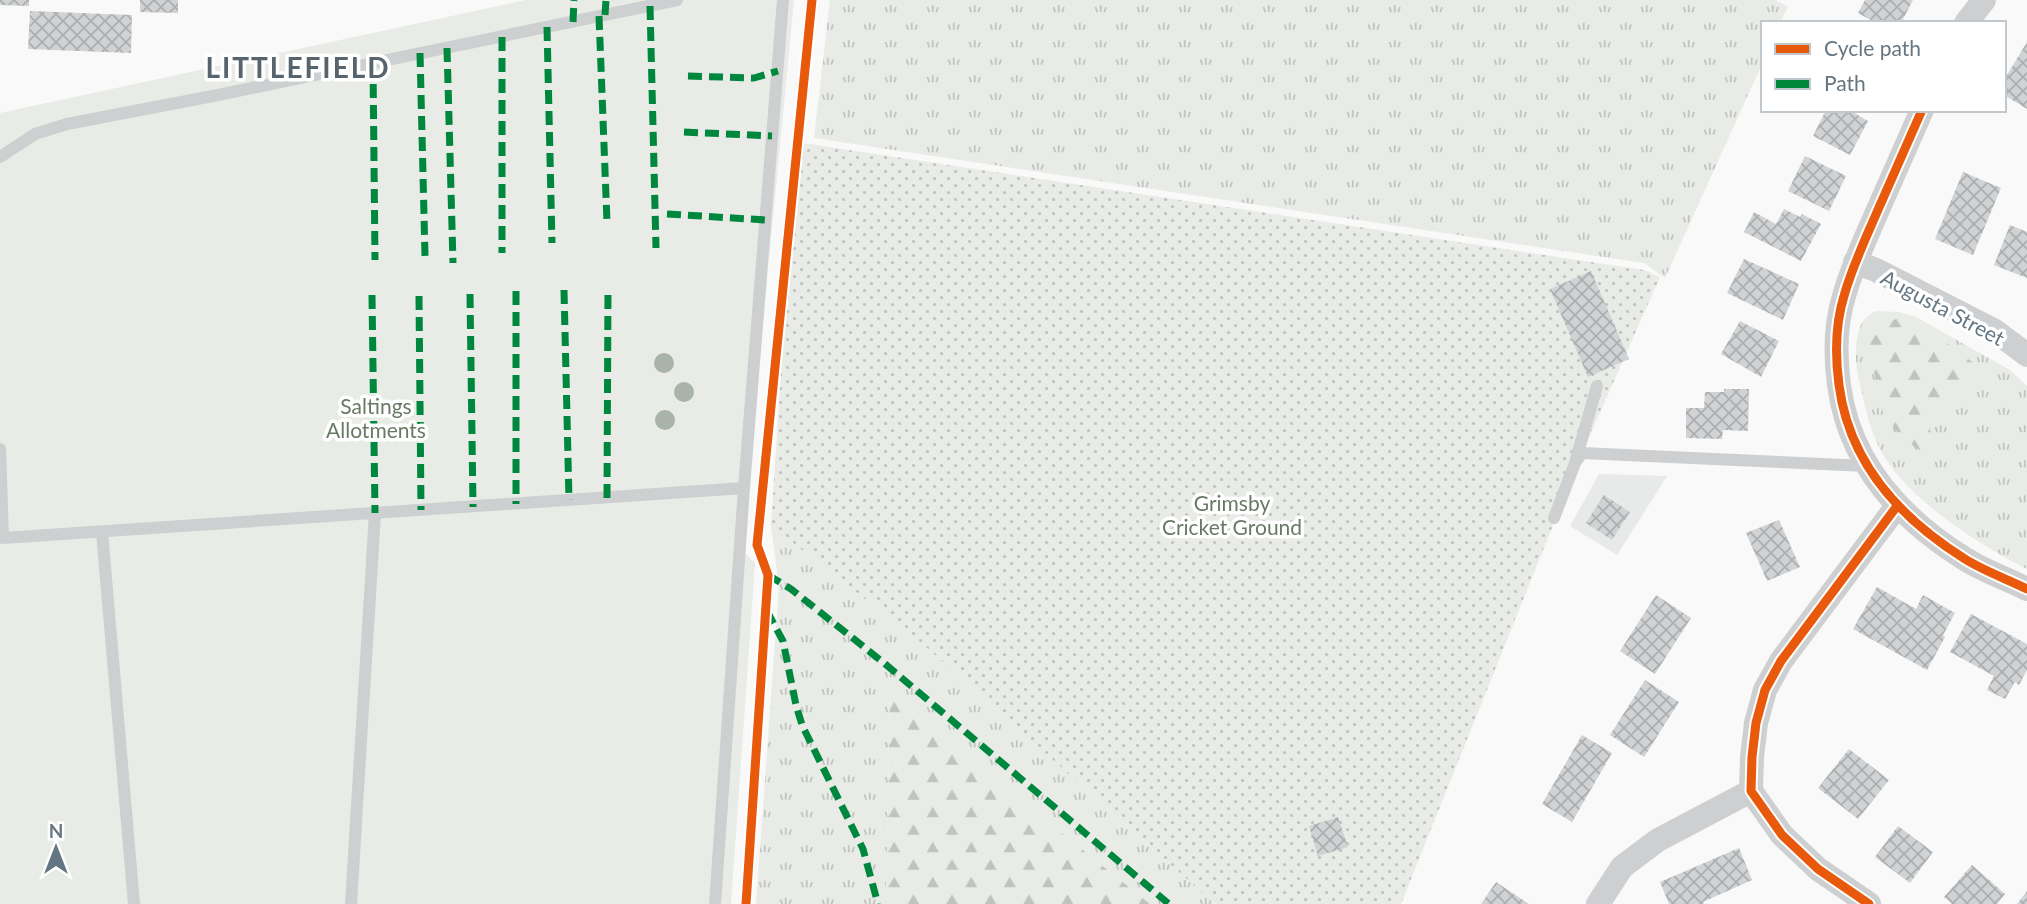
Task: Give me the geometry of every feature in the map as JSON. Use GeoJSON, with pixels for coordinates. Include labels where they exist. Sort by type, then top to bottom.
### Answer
{"type":"FeatureCollection","features":[{"type":"Feature","properties":{"kind":"street"},"geometry":{"type":"LineString","coordinates":[[1968,21],[1984,0]]}},
{"type":"Feature","properties":{"kind":"street"},"geometry":{"type":"LineString","coordinates":[[1855,262],[1921,112]]}},
{"type":"Feature","properties":{"kind":"street","name":"Augusta Street"},"geometry":{"type":"LineString","coordinates":[[2027,355],[1995,331],[1876,270],[1855,262],[1843,298],[1837,328],[1840,393],[1853,440],[1876,481],[1898,506],[1931,535],[1966,559],[2027,589]]}},
{"type":"Feature","properties":{"kind":"street"},"geometry":{"type":"LineString","coordinates":[[1869,904],[1818,869],[1782,835],[1751,791],[1752,757],[1756,723],[1765,690],[1781,661],[1898,506]]}},
{"type":"Feature","properties":{"kind":"street"},"geometry":{"type":"LineString","coordinates":[[1598,904],[1622,867],[1658,840],[1751,791]]}},
{"type":"Feature","properties":{"kind":"lane"},"geometry":{"type":"LineString","coordinates":[[0,157],[35,134],[67,124],[677,0]]}},
{"type":"Feature","properties":{"kind":"lane"},"geometry":{"type":"LineString","coordinates":[[715,904],[744,488],[783,0]]}},
{"type":"Feature","properties":{"kind":"lane"},"geometry":{"type":"LineString","coordinates":[[1554,518],[1575,463],[1597,386]]}},
{"type":"Feature","properties":{"kind":"lane"},"geometry":{"type":"LineString","coordinates":[[0,449],[1,538],[744,488]]}},
{"type":"Feature","properties":{"kind":"lane"},"geometry":{"type":"LineString","coordinates":[[1575,463],[1582,453],[1867,466]]}},
{"type":"Feature","properties":{"kind":"lane"},"geometry":{"type":"LineString","coordinates":[[351,904],[375,513]]}},
{"type":"Feature","properties":{"kind":"lane"},"geometry":{"type":"LineString","coordinates":[[102,532],[134,904]]}},
{"type":"Feature","properties":{"kind":"shaded area"},"geometry":{"type":"Polygon","coordinates":[[[1599,474],[1667,476],[1617,555],[1570,526],[1599,474]]]}},
{"type":"Feature","properties":{"kind":"green space","name":"Saltings Allotments"},"geometry":{"type":"Polygon","coordinates":[[[526,0],[794,0],[741,549],[755,563],[731,904],[0,904],[0,113],[526,0]]]}},
{"type":"Feature","properties":{"kind":"green space"},"geometry":{"type":"Polygon","coordinates":[[[830,0],[1776,0],[1788,7],[1781,21],[1761,21],[1761,66],[1665,278],[1644,263],[814,138],[830,0]]]}},
{"type":"Feature","properties":{"kind":"green space","name":"Grimsby Cricket Ground"},"geometry":{"type":"Polygon","coordinates":[[[796,142],[1644,270],[1660,277],[1582,453],[1401,904],[1215,904],[917,639],[771,526],[796,142]]]}},
{"type":"Feature","properties":{"kind":"green space"},"geometry":{"type":"Polygon","coordinates":[[[1876,311],[1898,312],[1916,317],[2010,370],[2027,386],[2027,569],[1987,547],[1925,502],[1907,485],[1880,449],[1867,414],[1856,361],[1856,343],[1861,324],[1876,311]]]}},
{"type":"Feature","properties":{"kind":"green space"},"geometry":{"type":"Polygon","coordinates":[[[1899,318],[1936,335],[1987,373],[1979,380],[1956,388],[1948,405],[1931,422],[1930,431],[1937,438],[1931,451],[1919,450],[1900,436],[1883,412],[1868,339],[1872,328],[1899,318]]]}},
{"type":"Feature","properties":{"kind":"green space"},"geometry":{"type":"Polygon","coordinates":[[[771,526],[917,639],[1215,904],[1150,904],[890,695],[886,894],[895,904],[756,904],[779,586],[771,526]]]}},
{"type":"Feature","properties":{"kind":"green space"},"geometry":{"type":"Polygon","coordinates":[[[890,695],[1150,904],[895,904],[886,894],[890,695]]]}},
{"type":"Feature","properties":{"kind":"building"},"geometry":{"type":"Polygon","coordinates":[[[0,0],[29,0],[29,6],[0,5],[0,0]]]}},
{"type":"Feature","properties":{"kind":"building"},"geometry":{"type":"Polygon","coordinates":[[[140,0],[178,0],[178,13],[140,12],[140,0]]]}},
{"type":"Feature","properties":{"kind":"building"},"geometry":{"type":"Polygon","coordinates":[[[1865,0],[1913,0],[1902,21],[1872,21],[1858,13],[1865,0]]]}},
{"type":"Feature","properties":{"kind":"building"},"geometry":{"type":"Polygon","coordinates":[[[30,11],[132,15],[131,53],[28,49],[30,11]]]}},
{"type":"Feature","properties":{"kind":"building"},"geometry":{"type":"Polygon","coordinates":[[[2027,42],[2027,109],[2006,96],[2006,77],[2027,42]]]}},
{"type":"Feature","properties":{"kind":"building"},"geometry":{"type":"Polygon","coordinates":[[[1825,112],[1852,112],[1868,121],[1850,155],[1813,136],[1825,112]]]}},
{"type":"Feature","properties":{"kind":"building"},"geometry":{"type":"Polygon","coordinates":[[[1805,156],[1846,176],[1829,211],[1788,191],[1805,156]]]}},
{"type":"Feature","properties":{"kind":"building"},"geometry":{"type":"Polygon","coordinates":[[[1963,172],[2001,188],[1973,255],[1935,239],[1963,172]]]}},
{"type":"Feature","properties":{"kind":"building"},"geometry":{"type":"Polygon","coordinates":[[[1784,209],[1800,217],[1802,214],[1821,224],[1801,261],[1744,232],[1754,212],[1776,224],[1784,209]]]}},
{"type":"Feature","properties":{"kind":"building"},"geometry":{"type":"Polygon","coordinates":[[[2010,225],[2027,232],[2027,278],[1994,265],[2010,225]]]}},
{"type":"Feature","properties":{"kind":"building"},"geometry":{"type":"Polygon","coordinates":[[[1744,259],[1799,284],[1783,320],[1727,293],[1744,259]]]}},
{"type":"Feature","properties":{"kind":"building"},"geometry":{"type":"Polygon","coordinates":[[[1591,271],[1629,359],[1588,377],[1550,289],[1591,271]]]}},
{"type":"Feature","properties":{"kind":"building"},"geometry":{"type":"Polygon","coordinates":[[[1740,321],[1779,341],[1761,377],[1721,354],[1740,321]]]}},
{"type":"Feature","properties":{"kind":"building"},"geometry":{"type":"Polygon","coordinates":[[[1724,389],[1749,389],[1748,431],[1723,430],[1722,439],[1686,438],[1686,408],[1704,408],[1705,392],[1724,392],[1724,389]]]}},
{"type":"Feature","properties":{"kind":"building"},"geometry":{"type":"Polygon","coordinates":[[[1604,495],[1630,512],[1612,540],[1586,523],[1604,495]]]}},
{"type":"Feature","properties":{"kind":"building"},"geometry":{"type":"Polygon","coordinates":[[[1779,520],[1800,567],[1767,581],[1746,533],[1779,520]]]}},
{"type":"Feature","properties":{"kind":"building"},"geometry":{"type":"Polygon","coordinates":[[[1877,587],[1916,609],[1923,595],[1955,613],[1927,670],[1853,629],[1877,587]]]}},
{"type":"Feature","properties":{"kind":"building"},"geometry":{"type":"Polygon","coordinates":[[[1656,595],[1691,618],[1655,674],[1620,651],[1656,595]]]}},
{"type":"Feature","properties":{"kind":"building"},"geometry":{"type":"Polygon","coordinates":[[[1971,614],[2027,644],[2027,670],[2019,685],[2015,682],[2005,699],[1987,690],[1994,676],[1950,652],[1971,614]]]}},
{"type":"Feature","properties":{"kind":"building"},"geometry":{"type":"Polygon","coordinates":[[[1645,680],[1679,702],[1644,757],[1610,735],[1645,680]]]}},
{"type":"Feature","properties":{"kind":"building"},"geometry":{"type":"Polygon","coordinates":[[[1582,735],[1612,753],[1572,822],[1542,804],[1582,735]]]}},
{"type":"Feature","properties":{"kind":"building"},"geometry":{"type":"Polygon","coordinates":[[[1849,749],[1889,780],[1858,819],[1818,788],[1849,749]]]}},
{"type":"Feature","properties":{"kind":"building"},"geometry":{"type":"Polygon","coordinates":[[[1338,817],[1348,847],[1318,856],[1309,826],[1338,817]]]}},
{"type":"Feature","properties":{"kind":"building"},"geometry":{"type":"Polygon","coordinates":[[[1898,826],[1933,852],[1910,883],[1875,857],[1898,826]]]}},
{"type":"Feature","properties":{"kind":"building"},"geometry":{"type":"Polygon","coordinates":[[[1739,848],[1752,880],[1703,902],[1704,904],[1669,904],[1660,882],[1739,848]]]}},
{"type":"Feature","properties":{"kind":"building"},"geometry":{"type":"Polygon","coordinates":[[[1972,865],[2005,894],[1997,904],[1952,904],[1944,897],[1972,865]]]}},
{"type":"Feature","properties":{"kind":"building"},"geometry":{"type":"Polygon","coordinates":[[[1496,882],[1529,904],[1481,904],[1496,882]]]}},
{"type":"Feature","properties":{"kind":"building"},"geometry":{"type":"Polygon","coordinates":[[[2027,891],[2027,904],[2017,904],[2027,891]]]}},
{"type":"Feature","properties":{"kind":"marked path"},"geometry":{"type":"LineString","coordinates":[[573,22],[574,0]]}},
{"type":"Feature","properties":{"kind":"marked path"},"geometry":{"type":"LineString","coordinates":[[605,15],[606,0]]}},
{"type":"Feature","properties":{"kind":"marked path"},"geometry":{"type":"LineString","coordinates":[[650,6],[656,248]]}},
{"type":"Feature","properties":{"kind":"marked path"},"geometry":{"type":"LineString","coordinates":[[599,16],[607,222]]}},
{"type":"Feature","properties":{"kind":"marked path"},"geometry":{"type":"LineString","coordinates":[[547,27],[552,243]]}},
{"type":"Feature","properties":{"kind":"marked path"},"geometry":{"type":"LineString","coordinates":[[502,37],[502,253]]}},
{"type":"Feature","properties":{"kind":"marked path"},"geometry":{"type":"LineString","coordinates":[[447,48],[453,263]]}},
{"type":"Feature","properties":{"kind":"marked path"},"geometry":{"type":"LineString","coordinates":[[420,53],[425,256]]}},
{"type":"Feature","properties":{"kind":"marked path"},"geometry":{"type":"LineString","coordinates":[[373,63],[375,260]]}},
{"type":"Feature","properties":{"kind":"marked path"},"geometry":{"type":"LineString","coordinates":[[688,76],[754,78],[778,71]]}},
{"type":"Feature","properties":{"kind":"marked path"},"geometry":{"type":"LineString","coordinates":[[684,132],[772,136]]}},
{"type":"Feature","properties":{"kind":"marked path"},"geometry":{"type":"LineString","coordinates":[[667,214],[766,220]]}},
{"type":"Feature","properties":{"kind":"marked path"},"geometry":{"type":"LineString","coordinates":[[607,498],[608,288]]}},
{"type":"Feature","properties":{"kind":"marked path"},"geometry":{"type":"LineString","coordinates":[[564,290],[569,500]]}},
{"type":"Feature","properties":{"kind":"marked path"},"geometry":{"type":"LineString","coordinates":[[516,291],[516,504]]}},
{"type":"Feature","properties":{"kind":"marked path"},"geometry":{"type":"LineString","coordinates":[[470,294],[473,507]]}},
{"type":"Feature","properties":{"kind":"marked path"},"geometry":{"type":"LineString","coordinates":[[372,295],[375,513]]}},
{"type":"Feature","properties":{"kind":"marked path"},"geometry":{"type":"LineString","coordinates":[[419,296],[421,510]]}},
{"type":"Feature","properties":{"kind":"marked path"},"geometry":{"type":"LineString","coordinates":[[768,575],[791,589],[884,663],[1169,904]]}},
{"type":"Feature","properties":{"kind":"marked path"},"geometry":{"type":"LineString","coordinates":[[767,611],[783,641],[802,725],[863,849],[878,904]]}},
{"type":"Feature","properties":{"kind":"cycle path"},"geometry":{"type":"LineString","coordinates":[[746,904],[768,575],[757,545],[812,0]]}},
{"type":"Feature","properties":{"kind":"cycle path"},"geometry":{"type":"LineString","coordinates":[[1921,112],[1859,254],[1841,307],[1837,329],[1837,363],[1845,413],[1866,464],[1900,507],[1920,526],[1965,559],[2027,589]]}},
{"type":"Feature","properties":{"kind":"cycle path"},"geometry":{"type":"LineString","coordinates":[[1869,904],[1818,869],[1782,835],[1751,791],[1752,757],[1756,723],[1765,690],[1781,661],[1897,506]]}},
{"type":"Feature","properties":{"kind":"district","name":"LITTLEFIELD"},"geometry":{"type":"Point","coordinates":[298,67]}}]}
